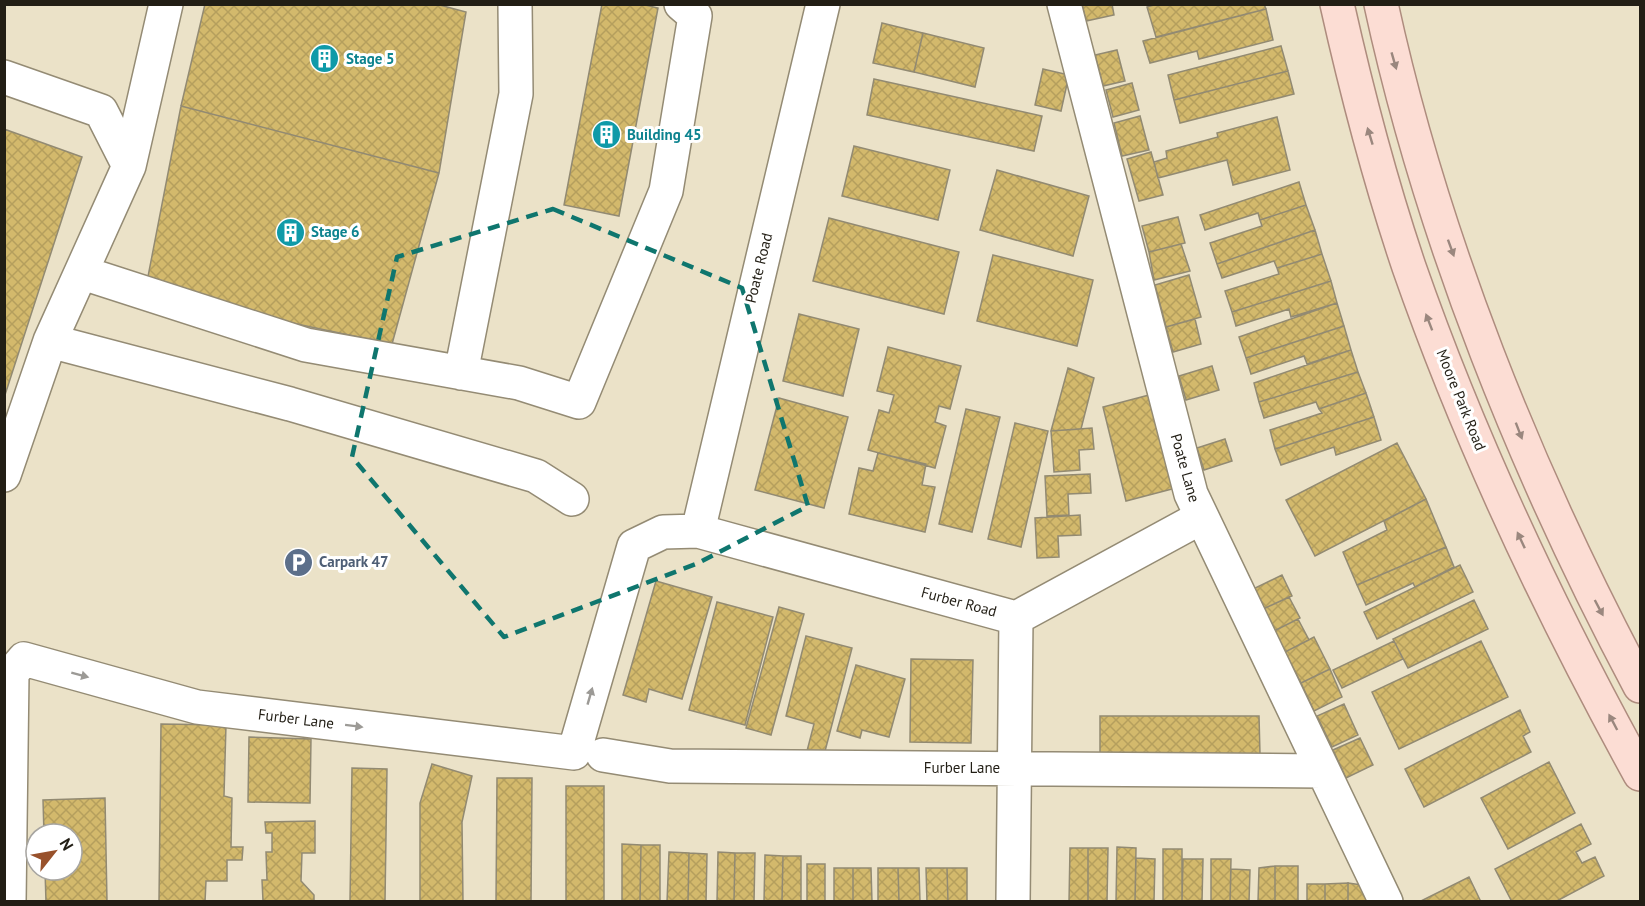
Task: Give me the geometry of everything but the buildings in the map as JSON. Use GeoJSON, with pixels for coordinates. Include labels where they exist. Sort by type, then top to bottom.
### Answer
{"type":"FeatureCollection","features":[{"type":"Feature","properties":{"kind":"main road","name":"Moore Park Road"},"geometry":{"type":"LineString","coordinates":[[1337,4],[1359,101],[1428,318],[1497,490],[1526,552],[1641,774]]}},
{"type":"Feature","properties":{"kind":"main road"},"geometry":{"type":"LineString","coordinates":[[1381,4],[1435,205],[1482,334],[1524,443],[1590,592],[1641,686]]}},
{"type":"Feature","properties":{"kind":"street"},"geometry":{"type":"LineString","coordinates":[[4,475],[50,341],[83,273],[129,166],[166,4]]}},
{"type":"Feature","properties":{"kind":"street"},"geometry":{"type":"LineString","coordinates":[[461,373],[516,94],[515,4]]}},
{"type":"Feature","properties":{"kind":"street"},"geometry":{"type":"LineString","coordinates":[[83,273],[306,345],[519,383],[579,402],[666,191],[695,16],[681,4]]}},
{"type":"Feature","properties":{"kind":"street","name":"Poate Road"},"geometry":{"type":"LineString","coordinates":[[698,531],[823,4]]}},
{"type":"Feature","properties":{"kind":"street","name":"Poate Lane"},"geometry":{"type":"LineString","coordinates":[[1064,4],[1191,494],[1200,518],[1386,902]]}},
{"type":"Feature","properties":{"kind":"street"},"geometry":{"type":"LineString","coordinates":[[4,77],[101,111],[129,166]]}},
{"type":"Feature","properties":{"kind":"street"},"geometry":{"type":"LineString","coordinates":[[50,341],[290,404],[536,476],[572,498]]}},
{"type":"Feature","properties":{"kind":"street"},"geometry":{"type":"LineString","coordinates":[[1016,618],[1200,518]]}},
{"type":"Feature","properties":{"kind":"street","name":"Furber Road"},"geometry":{"type":"LineString","coordinates":[[589,754],[634,546],[663,532],[698,531],[1016,618],[1017,768],[1014,902]]}},
{"type":"Feature","properties":{"kind":"street","name":"Furber Lane"},"geometry":{"type":"LineString","coordinates":[[9,902],[12,673],[24,659],[197,707],[589,754],[670,766],[1322,771]]}},
{"type":"Feature","properties":{"kind":"highlighted area"},"geometry":{"type":"Polygon","coordinates":[[[553,209],[742,288],[808,506],[696,564],[504,637],[352,457],[397,257],[553,209]]]}},
{"type":"Feature","properties":{"kind":"place","name":"Stage 5"},"geometry":{"type":"Point","coordinates":[325,59]}},
{"type":"Feature","properties":{"kind":"place","name":"Building 45"},"geometry":{"type":"Point","coordinates":[606,135]}},
{"type":"Feature","properties":{"kind":"place","name":"Stage 6"},"geometry":{"type":"Point","coordinates":[290,232]}},
{"type":"Feature","properties":{"kind":"place","name":"Carpark 47"},"geometry":{"type":"Point","coordinates":[298,562]}}]}
